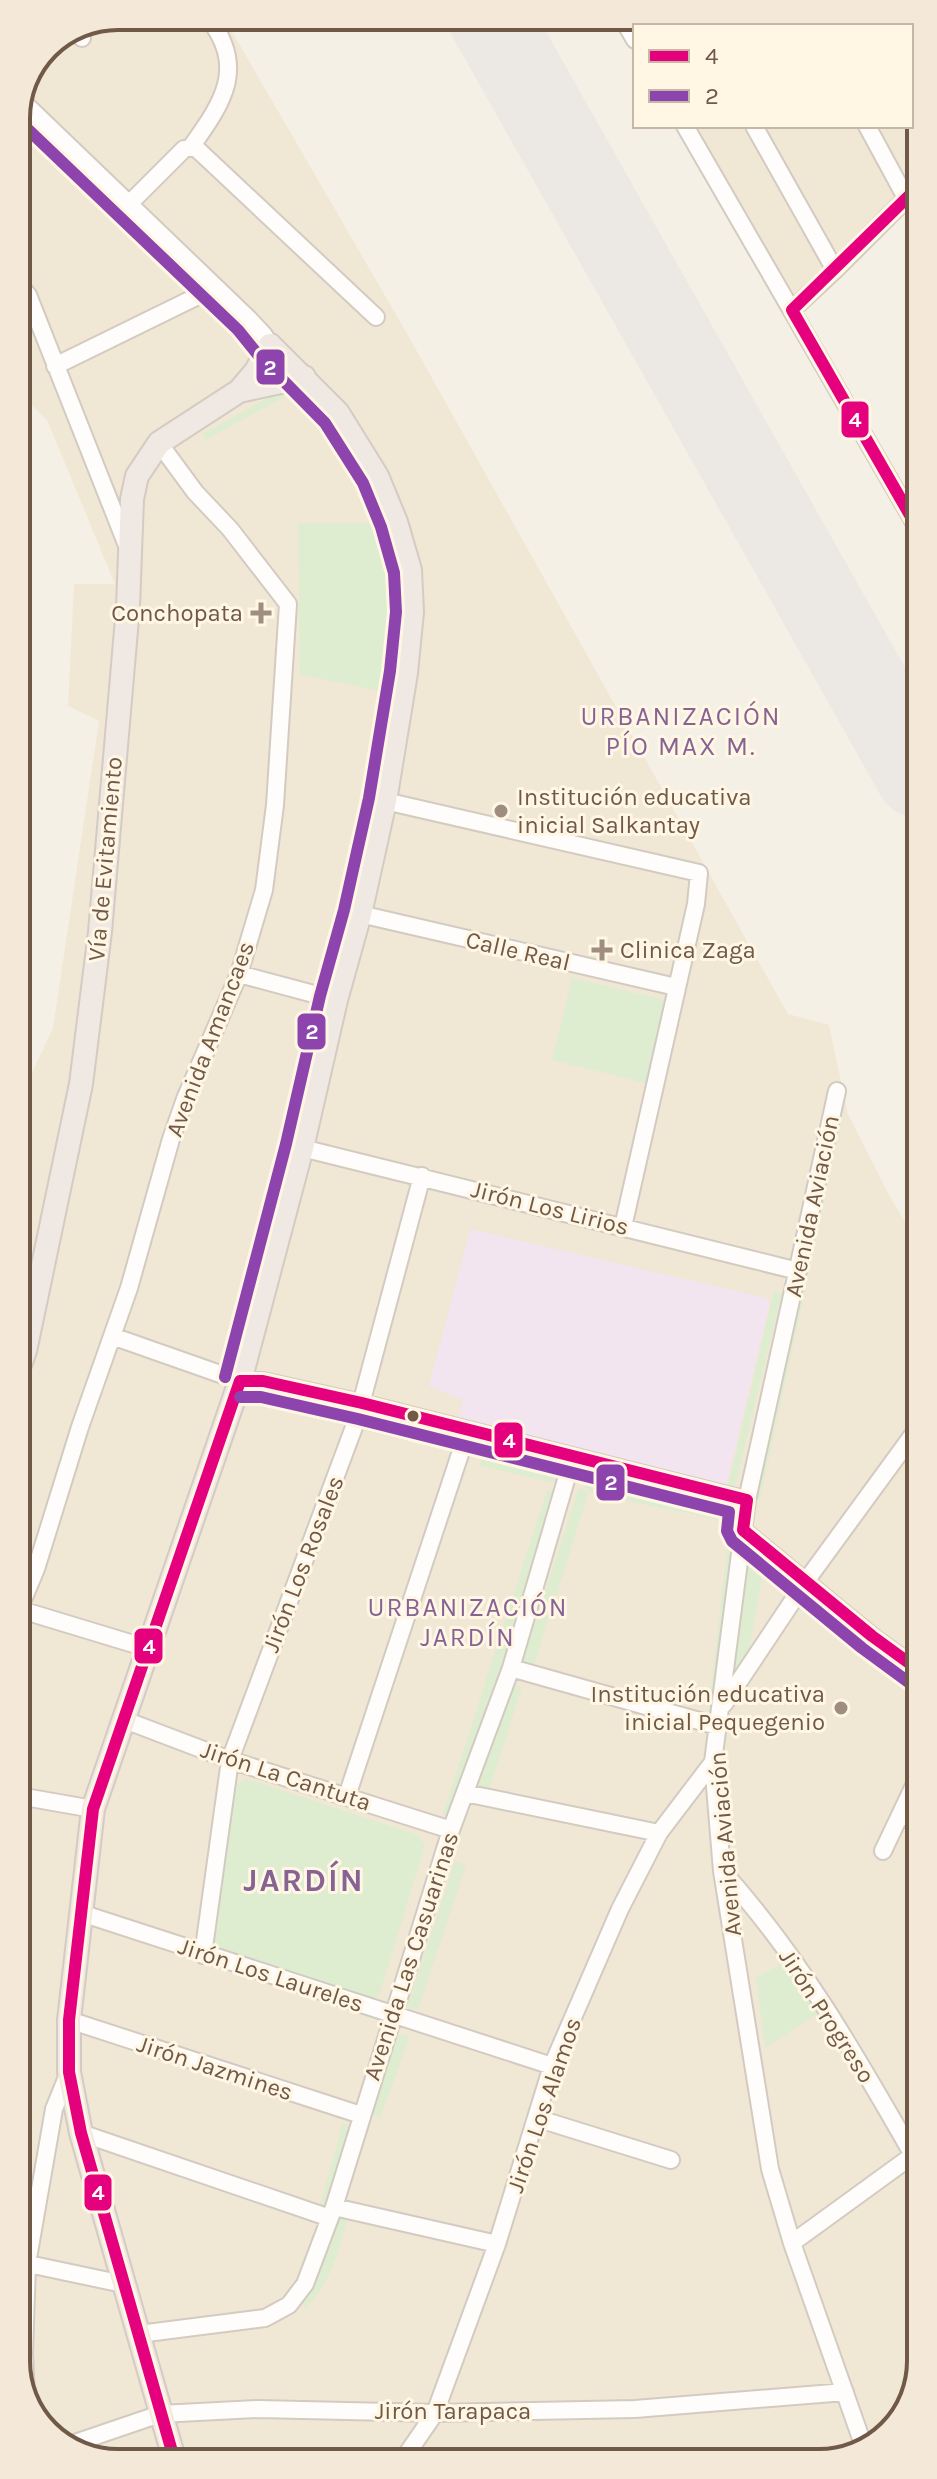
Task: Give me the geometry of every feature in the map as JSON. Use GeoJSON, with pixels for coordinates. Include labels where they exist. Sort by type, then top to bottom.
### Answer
{"type":"FeatureCollection","features":[{"type":"Feature","properties":{"kind":"highway"},"geometry":{"type":"LineString","coordinates":[[171,2449],[81,2133],[69,2072],[69,2020],[93,1809],[240,1381],[360,914],[385,801],[406,673],[412,612],[410,570],[396,522],[377,476],[338,413],[270,345]]}},
{"type":"Feature","properties":{"kind":"highway","name":"Vía de Evitamiento"},"geometry":{"type":"LineString","coordinates":[[30,1327],[81,1084],[102,901],[128,607],[132,499],[137,476],[159,443],[239,391],[256,371],[270,345]]}},
{"type":"Feature","properties":{"kind":"highway","name":"Vía de Evitamiento"},"geometry":{"type":"LineString","coordinates":[[239,391],[304,377]]}},
{"type":"Feature","properties":{"kind":"street"},"geometry":{"type":"LineString","coordinates":[[191,147],[223,101],[227,82],[227,50],[218,30]]}},
{"type":"Feature","properties":{"kind":"street"},"geometry":{"type":"LineString","coordinates":[[30,110],[204,293],[250,336],[270,345]]}},
{"type":"Feature","properties":{"kind":"street"},"geometry":{"type":"LineString","coordinates":[[30,128],[249,319],[270,345]]}},
{"type":"Feature","properties":{"kind":"street"},"geometry":{"type":"LineString","coordinates":[[686,128],[907,510]]}},
{"type":"Feature","properties":{"kind":"street"},"geometry":{"type":"LineString","coordinates":[[755,128],[835,270]]}},
{"type":"Feature","properties":{"kind":"street"},"geometry":{"type":"LineString","coordinates":[[868,128],[907,185]]}},
{"type":"Feature","properties":{"kind":"street"},"geometry":{"type":"LineString","coordinates":[[124,208],[184,149],[197,149],[376,317]]}},
{"type":"Feature","properties":{"kind":"street"},"geometry":{"type":"LineString","coordinates":[[792,310],[907,197]]}},
{"type":"Feature","properties":{"kind":"street"},"geometry":{"type":"LineString","coordinates":[[55,366],[204,293]]}},
{"type":"Feature","properties":{"kind":"street"},"geometry":{"type":"LineString","coordinates":[[30,300],[129,550]]}},
{"type":"Feature","properties":{"kind":"street","name":"Avenida Amancaes"},"geometry":{"type":"LineString","coordinates":[[30,1583],[80,1427],[139,1259],[171,1139],[239,974],[264,890],[273,819],[288,604],[230,529],[195,492],[159,443]]}},
{"type":"Feature","properties":{"kind":"street"},"geometry":{"type":"LineString","coordinates":[[385,801],[699,873],[696,904],[623,1227]]}},
{"type":"Feature","properties":{"kind":"street","name":"Calle Real"},"geometry":{"type":"LineString","coordinates":[[360,914],[676,987]]}},
{"type":"Feature","properties":{"kind":"street"},"geometry":{"type":"LineString","coordinates":[[239,974],[336,1000]]}},
{"type":"Feature","properties":{"kind":"street","name":"Avenida Aviación"},"geometry":{"type":"LineString","coordinates":[[837,1091],[745,1515],[713,1762],[722,1871],[770,2169],[792,2243],[861,2438]]}},
{"type":"Feature","properties":{"kind":"street","name":"Jirón Los Lirios"},"geometry":{"type":"LineString","coordinates":[[302,1148],[798,1271]]}},
{"type":"Feature","properties":{"kind":"street","name":"Jirón Los Rosales"},"geometry":{"type":"LineString","coordinates":[[203,1955],[230,1760],[360,1411],[422,1176]]}},
{"type":"Feature","properties":{"kind":"street"},"geometry":{"type":"LineString","coordinates":[[112,1336],[240,1381],[259,1394],[360,1411],[466,1436],[571,1463],[745,1515],[806,1581],[907,1662]]}},
{"type":"Feature","properties":{"kind":"street"},"geometry":{"type":"LineString","coordinates":[[347,1796],[466,1436]]}},
{"type":"Feature","properties":{"kind":"street"},"geometry":{"type":"LineString","coordinates":[[511,1668],[719,1717],[806,1581],[907,1443]]}},
{"type":"Feature","properties":{"kind":"street","name":"Avenida Las Casuarinas"},"geometry":{"type":"LineString","coordinates":[[139,2334],[265,2318],[289,2305],[305,2284],[332,2212],[451,1830],[511,1668],[571,1463]]}},
{"type":"Feature","properties":{"kind":"street"},"geometry":{"type":"LineString","coordinates":[[30,1613],[150,1649]]}},
{"type":"Feature","properties":{"kind":"street","name":"Jirón La Cantuta"},"geometry":{"type":"LineString","coordinates":[[122,1719],[230,1760],[451,1830]]}},
{"type":"Feature","properties":{"kind":"street","name":"Jirón Los Alamos"},"geometry":{"type":"LineString","coordinates":[[410,2449],[435,2413],[497,2244],[552,2066],[620,1909],[659,1833],[713,1762]]}},
{"type":"Feature","properties":{"kind":"street"},"geometry":{"type":"LineString","coordinates":[[465,1793],[659,1833]]}},
{"type":"Feature","properties":{"kind":"street"},"geometry":{"type":"LineString","coordinates":[[30,1798],[93,1809]]}},
{"type":"Feature","properties":{"kind":"street"},"geometry":{"type":"LineString","coordinates":[[883,1851],[907,1803]]}},
{"type":"Feature","properties":{"kind":"street"},"geometry":{"type":"LineString","coordinates":[[904,1810],[907,1814]]}},
{"type":"Feature","properties":{"kind":"street","name":"Jirón Progreso"},"geometry":{"type":"LineString","coordinates":[[722,1871],[763,1916],[907,2140]]}},
{"type":"Feature","properties":{"kind":"street","name":"Jirón Los Laureles"},"geometry":{"type":"LineString","coordinates":[[81,1913],[552,2066]]}},
{"type":"Feature","properties":{"kind":"street","name":"Jirón Jazmines"},"geometry":{"type":"LineString","coordinates":[[69,2020],[361,2115]]}},
{"type":"Feature","properties":{"kind":"street"},"geometry":{"type":"LineString","coordinates":[[30,2228],[54,2109],[69,2072]]}},
{"type":"Feature","properties":{"kind":"street"},"geometry":{"type":"LineString","coordinates":[[536,2118],[671,2160]]}},
{"type":"Feature","properties":{"kind":"street"},"geometry":{"type":"LineString","coordinates":[[81,2133],[332,2212],[497,2244]]}},
{"type":"Feature","properties":{"kind":"street"},"geometry":{"type":"LineString","coordinates":[[792,2243],[907,2165]]}},
{"type":"Feature","properties":{"kind":"street"},"geometry":{"type":"LineString","coordinates":[[30,2264],[123,2284]]}},
{"type":"Feature","properties":{"kind":"street","name":"Jirón Tarapaca"},"geometry":{"type":"LineString","coordinates":[[81,2441],[160,2414],[258,2409],[435,2413],[635,2409],[845,2392]]}},
{"type":"Feature","properties":{"kind":"shaded area"},"geometry":{"type":"Polygon","coordinates":[[[231,30],[409,337],[788,1014],[829,1025],[848,1114],[907,1225],[907,2361],[902,2389],[889,2415],[868,2434],[853,2442],[819,2449],[112,2449],[84,2442],[64,2431],[45,2410],[37,2395],[30,2361],[30,1077],[53,1028],[99,721],[68,706],[74,584],[115,584],[47,420],[30,404],[30,112],[37,84],[45,69],[69,45],[101,32],[231,30]]]}},
{"type":"Feature","properties":{"kind":"shaded area"},"geometry":{"type":"Polygon","coordinates":[[[695,128],[750,128],[827,264],[791,298],[695,128]]]}},
{"type":"Feature","properties":{"kind":"shaded area"},"geometry":{"type":"Polygon","coordinates":[[[763,128],[857,128],[898,197],[835,258],[763,128]]]}},
{"type":"Feature","properties":{"kind":"shaded area"},"geometry":{"type":"Polygon","coordinates":[[[877,128],[907,128],[907,177],[877,128]]]}},
{"type":"Feature","properties":{"kind":"shaded area"},"geometry":{"type":"Polygon","coordinates":[[[470,1229],[766,1298],[770,1303],[726,1487],[458,1420],[463,1400],[429,1386],[470,1229]]]}},
{"type":"Feature","properties":{"kind":"green space"},"geometry":{"type":"Polygon","coordinates":[[[291,387],[289,394],[206,440],[202,434],[280,391],[291,387]]]}},
{"type":"Feature","properties":{"kind":"green space"},"geometry":{"type":"Polygon","coordinates":[[[298,523],[381,523],[398,577],[392,693],[297,674],[300,674],[298,523]]]}},
{"type":"Feature","properties":{"kind":"green space"},"geometry":{"type":"Polygon","coordinates":[[[572,978],[669,1001],[649,1084],[552,1060],[572,978]]]}},
{"type":"Feature","properties":{"kind":"green space"},"geometry":{"type":"Polygon","coordinates":[[[839,1104],[844,1109],[760,1500],[753,1498],[839,1104]]]}},
{"type":"Feature","properties":{"kind":"green space"},"geometry":{"type":"Polygon","coordinates":[[[774,1291],[782,1293],[732,1499],[725,1498],[774,1291]]]}},
{"type":"Feature","properties":{"kind":"green space"},"geometry":{"type":"Polygon","coordinates":[[[482,1457],[562,1475],[560,1484],[480,1466],[482,1457]]]}},
{"type":"Feature","properties":{"kind":"green space"},"geometry":{"type":"Polygon","coordinates":[[[580,1481],[730,1519],[732,1522],[593,1494],[580,1481]]]}},
{"type":"Feature","properties":{"kind":"green space"},"geometry":{"type":"Polygon","coordinates":[[[579,1488],[588,1495],[534,1665],[522,1662],[579,1488]]]}},
{"type":"Feature","properties":{"kind":"green space"},"geometry":{"type":"Polygon","coordinates":[[[547,1490],[557,1493],[453,1817],[443,1814],[547,1490]]]}},
{"type":"Feature","properties":{"kind":"green space"},"geometry":{"type":"Polygon","coordinates":[[[728,1541],[737,1542],[714,1712],[708,1715],[728,1541]]]}},
{"type":"Feature","properties":{"kind":"green space"},"geometry":{"type":"Polygon","coordinates":[[[750,1558],[765,1561],[747,1662],[731,1688],[750,1558]]]}},
{"type":"Feature","properties":{"kind":"green space"},"geometry":{"type":"Polygon","coordinates":[[[511,1683],[522,1687],[489,1790],[478,1786],[511,1683]]]}},
{"type":"Feature","properties":{"kind":"green space"},"geometry":{"type":"Polygon","coordinates":[[[247,1779],[418,1835],[425,1845],[379,1996],[369,2002],[218,1950],[212,1942],[237,1784],[247,1779]]]}},
{"type":"Feature","properties":{"kind":"green space"},"geometry":{"type":"Polygon","coordinates":[[[455,1861],[466,1865],[418,2010],[407,2007],[455,1861]]]}},
{"type":"Feature","properties":{"kind":"green space"},"geometry":{"type":"Polygon","coordinates":[[[786,1961],[817,2014],[765,2048],[756,1978],[786,1961]]]}},
{"type":"Feature","properties":{"kind":"green space"},"geometry":{"type":"Polygon","coordinates":[[[396,2036],[408,2036],[408,2042],[380,2118],[371,2114],[396,2036]]]}},
{"type":"Feature","properties":{"kind":"green space"},"geometry":{"type":"Polygon","coordinates":[[[343,2123],[352,2129],[324,2209],[320,2205],[343,2123]]]}},
{"type":"Feature","properties":{"kind":"green space"},"geometry":{"type":"Polygon","coordinates":[[[338,2216],[347,2219],[337,2255],[321,2289],[305,2308],[301,2302],[325,2256],[338,2216]]]}},
{"type":"Feature","properties":{"kind":"runway"},"geometry":{"type":"LineString","coordinates":[[497,30],[907,757]]}},
{"type":"Feature","properties":{"kind":"transit line","name":"2"},"geometry":{"type":"LineString","coordinates":[[30,131],[238,330],[259,356],[325,423],[363,483],[381,527],[394,573],[396,612],[390,671],[369,798],[286,1144],[225,1377]]}},
{"type":"Feature","properties":{"kind":"transit line","name":"4"},"geometry":{"type":"LineString","coordinates":[[792,310],[907,198]]}},
{"type":"Feature","properties":{"kind":"transit line","name":"4"},"geometry":{"type":"LineString","coordinates":[[792,310],[907,510]]}},
{"type":"Feature","properties":{"kind":"transit line","name":"4"},"geometry":{"type":"LineString","coordinates":[[240,1381],[263,1381],[362,1403],[747,1500],[743,1530]]}},
{"type":"Feature","properties":{"kind":"transit line","name":"4"},"geometry":{"type":"LineString","coordinates":[[171,2449],[81,2133],[69,2072],[69,2020],[93,1809],[240,1381]]}},
{"type":"Feature","properties":{"kind":"transit line","name":"2"},"geometry":{"type":"LineString","coordinates":[[240,1397],[261,1397],[358,1419],[729,1512],[727,1531],[732,1541],[907,1681]]}},
{"type":"Feature","properties":{"kind":"transit line","name":"4"},"geometry":{"type":"LineString","coordinates":[[743,1530],[907,1662]]}},
{"type":"Feature","properties":{"kind":"place","name":"Conchopata"},"geometry":{"type":"Point","coordinates":[261,613]}},
{"type":"Feature","properties":{"kind":"place","name":"Institución educativa inicial Salkantay"},"geometry":{"type":"Point","coordinates":[501,811]}},
{"type":"Feature","properties":{"kind":"place","name":"Clinica Zaga"},"geometry":{"type":"Point","coordinates":[602,950]}},
{"type":"Feature","properties":{"kind":"place","name":"Institución educativa inicial Pequegenio"},"geometry":{"type":"Point","coordinates":[841,1708]}},
{"type":"Feature","properties":{"kind":"district","name":"URBANIZACIÓN PÍO MAX M."},"geometry":{"type":"Point","coordinates":[681,731]}},
{"type":"Feature","properties":{"kind":"district","name":"URBANIZACIÓN JARDÍN"},"geometry":{"type":"Point","coordinates":[468,1622]}},
{"type":"Feature","properties":{"kind":"district","name":"JARDÍN"},"geometry":{"type":"Point","coordinates":[304,1880]}}]}
